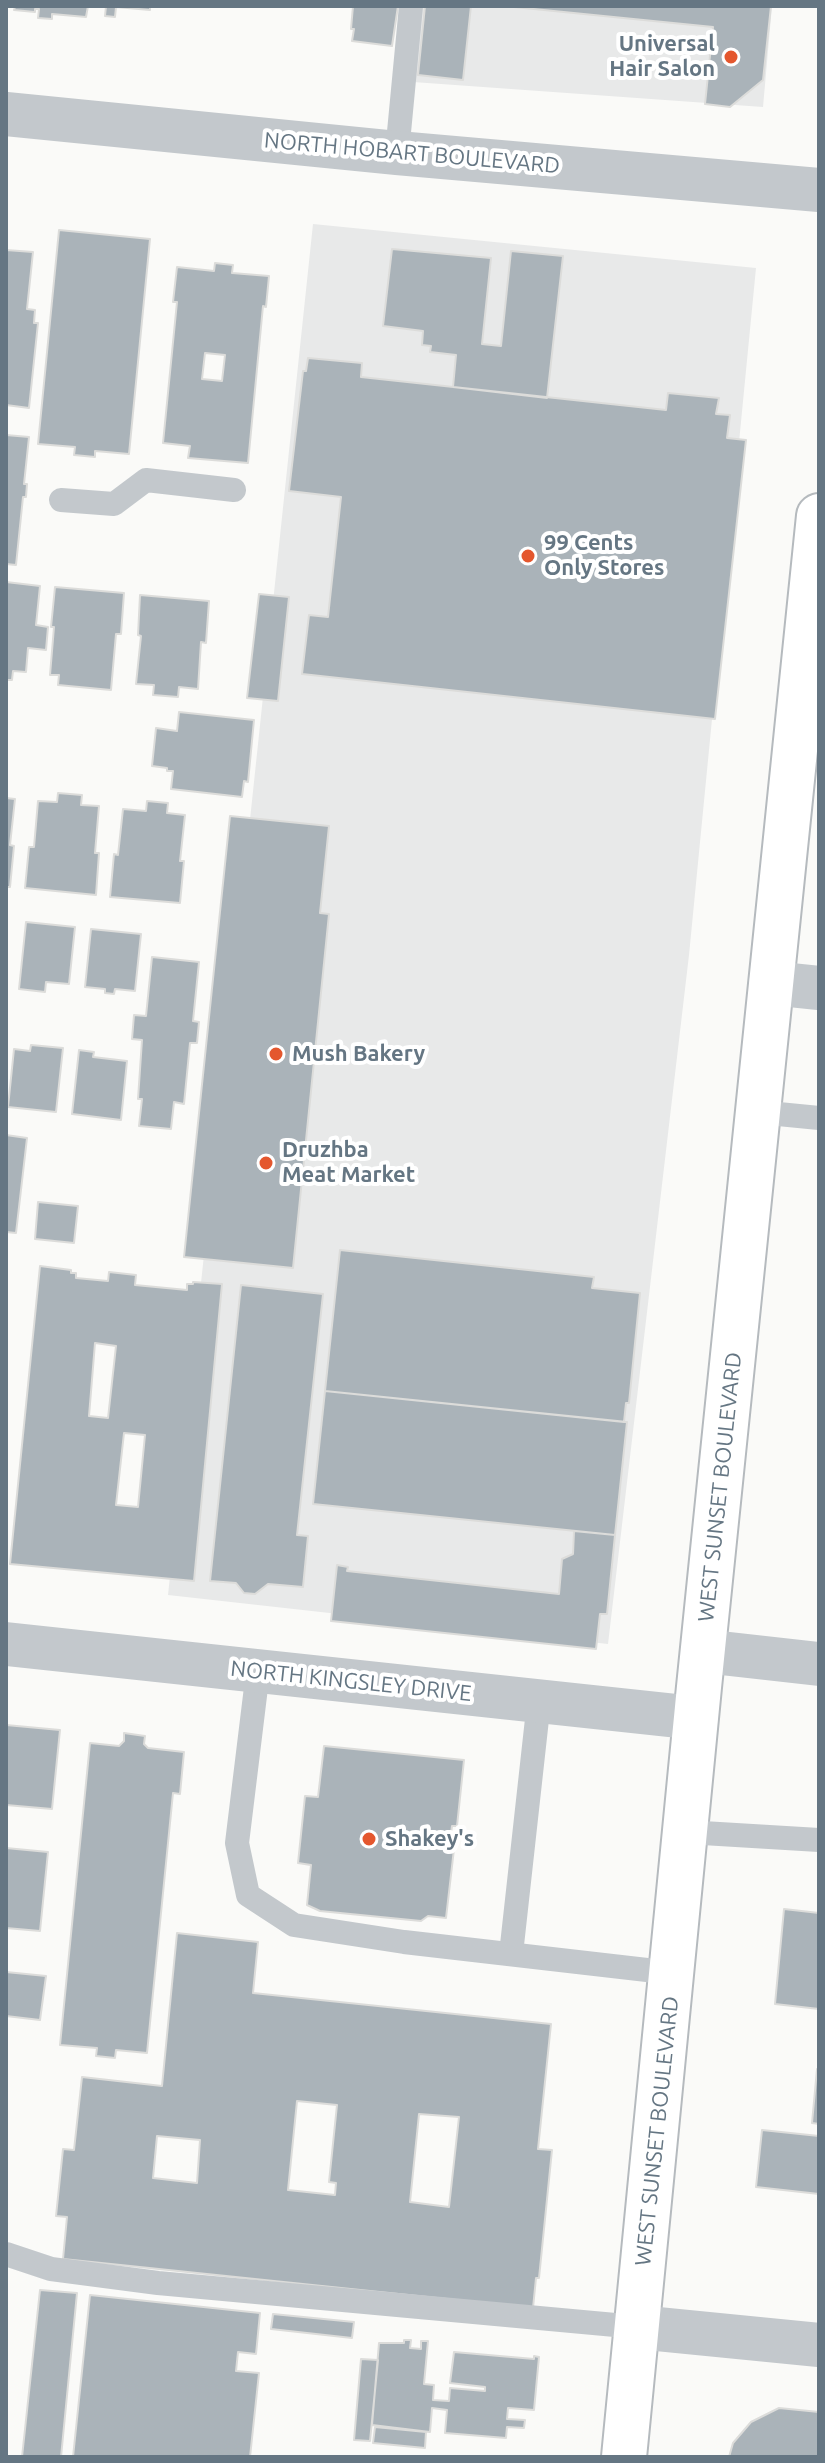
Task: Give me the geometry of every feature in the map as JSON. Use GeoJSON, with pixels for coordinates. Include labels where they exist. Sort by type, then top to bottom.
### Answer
{"type":"FeatureCollection","features":[{"type":"Feature","properties":{"kind":"main road","name":"WEST SUNSET BOULEVARD"},"geometry":{"type":"LineString","coordinates":[[624,2457],[819,516]]}},
{"type":"Feature","properties":{"kind":"street","name":"NORTH HOBART BOULEVARD"},"geometry":{"type":"LineString","coordinates":[[6,114],[397,153],[819,190]]}},
{"type":"Feature","properties":{"kind":"street"},"geometry":{"type":"LineString","coordinates":[[771,983],[819,988]]}},
{"type":"Feature","properties":{"kind":"street","name":"NORTH KINGSLEY DRIVE"},"geometry":{"type":"LineString","coordinates":[[6,1644],[696,1718]]}},
{"type":"Feature","properties":{"kind":"street"},"geometry":{"type":"LineString","coordinates":[[703,1651],[819,1664]]}},
{"type":"Feature","properties":{"kind":"street"},"geometry":{"type":"LineString","coordinates":[[637,2327],[819,2345]]}},
{"type":"Feature","properties":{"kind":"lane"},"geometry":{"type":"LineString","coordinates":[[397,153],[411,6]]}},
{"type":"Feature","properties":{"kind":"lane"},"geometry":{"type":"LineString","coordinates":[[61,500],[114,504],[146,480],[234,490]]}},
{"type":"Feature","properties":{"kind":"lane"},"geometry":{"type":"LineString","coordinates":[[758,1112],[819,1118]]}},
{"type":"Feature","properties":{"kind":"lane"},"geometry":{"type":"LineString","coordinates":[[258,1671],[237,1843],[248,1895],[294,1925],[404,1942],[673,1973]]}},
{"type":"Feature","properties":{"kind":"lane"},"geometry":{"type":"LineString","coordinates":[[511,1954],[539,1701]]}},
{"type":"Feature","properties":{"kind":"lane"},"geometry":{"type":"LineString","coordinates":[[686,1832],[819,1840]]}},
{"type":"Feature","properties":{"kind":"lane"},"geometry":{"type":"LineString","coordinates":[[6,2254],[51,2269],[158,2283],[637,2327]]}},
{"type":"Feature","properties":{"kind":"shaded area"},"geometry":{"type":"Polygon","coordinates":[[[420,6],[772,6],[763,107],[413,82],[420,6]]]}},
{"type":"Feature","properties":{"kind":"shaded area"},"geometry":{"type":"Polygon","coordinates":[[[313,224],[756,268],[689,955],[608,1644],[168,1595],[313,224]]]}},
{"type":"Feature","properties":{"kind":"building"},"geometry":{"type":"Polygon","coordinates":[[[8,6],[88,6],[86,17],[52,14],[52,19],[38,18],[39,9],[35,12],[14,10],[15,7],[8,6]]]}},
{"type":"Feature","properties":{"kind":"building"},"geometry":{"type":"Polygon","coordinates":[[[106,6],[150,6],[150,10],[116,7],[115,17],[105,16],[106,6]]]}},
{"type":"Feature","properties":{"kind":"building"},"geometry":{"type":"Polygon","coordinates":[[[353,6],[398,6],[392,46],[352,41],[353,6]]]}},
{"type":"Feature","properties":{"kind":"building"},"geometry":{"type":"Polygon","coordinates":[[[425,6],[471,6],[463,80],[418,75],[425,6]]]}},
{"type":"Feature","properties":{"kind":"building"},"geometry":{"type":"Polygon","coordinates":[[[504,6],[771,6],[763,80],[730,107],[705,104],[713,27],[504,6]]]}},
{"type":"Feature","properties":{"kind":"building"},"geometry":{"type":"Polygon","coordinates":[[[59,230],[150,239],[129,454],[95,451],[95,457],[74,455],[75,447],[38,444],[59,230]]]}},
{"type":"Feature","properties":{"kind":"building"},"geometry":{"type":"Polygon","coordinates":[[[392,249],[491,258],[482,344],[501,346],[511,251],[563,256],[547,398],[453,387],[456,355],[430,352],[431,346],[422,345],[423,331],[383,326],[392,249]]]}},
{"type":"Feature","properties":{"kind":"building"},"geometry":{"type":"Polygon","coordinates":[[[6,250],[33,252],[27,309],[35,310],[34,323],[38,323],[29,408],[6,405],[6,250]]]}},
{"type":"Feature","properties":{"kind":"building"},"geometry":{"type":"Polygon","coordinates":[[[215,263],[233,265],[232,273],[269,276],[266,307],[263,306],[248,463],[188,458],[190,446],[163,443],[177,302],[173,302],[177,267],[214,271],[215,263]],[[205,353],[202,379],[222,381],[225,355],[205,353]]]}},
{"type":"Feature","properties":{"kind":"building"},"geometry":{"type":"Polygon","coordinates":[[[308,358],[362,363],[361,377],[666,410],[668,393],[719,398],[716,414],[730,415],[727,438],[746,440],[715,719],[302,674],[309,615],[328,617],[341,497],[289,491],[303,371],[306,371],[308,358]]]}},
{"type":"Feature","properties":{"kind":"building"},"geometry":{"type":"Polygon","coordinates":[[[6,435],[29,437],[24,484],[27,484],[26,497],[23,497],[16,565],[6,564],[6,435]]]}},
{"type":"Feature","properties":{"kind":"building"},"geometry":{"type":"Polygon","coordinates":[[[6,582],[40,586],[36,625],[48,627],[46,650],[28,648],[26,672],[13,671],[12,680],[6,680],[6,582]]]}},
{"type":"Feature","properties":{"kind":"building"},"geometry":{"type":"Polygon","coordinates":[[[55,587],[124,593],[121,634],[116,634],[111,690],[58,685],[59,675],[50,675],[55,587]]]}},
{"type":"Feature","properties":{"kind":"building"},"geometry":{"type":"Polygon","coordinates":[[[259,594],[289,597],[278,701],[247,698],[259,594]]]}},
{"type":"Feature","properties":{"kind":"building"},"geometry":{"type":"Polygon","coordinates":[[[140,595],[209,601],[206,643],[201,642],[198,689],[179,687],[178,697],[153,695],[154,685],[136,684],[141,636],[138,635],[140,595]]]}},
{"type":"Feature","properties":{"kind":"building"},"geometry":{"type":"Polygon","coordinates":[[[179,712],[254,720],[248,782],[244,781],[242,797],[171,789],[173,771],[152,766],[156,728],[177,731],[179,712]]]}},
{"type":"Feature","properties":{"kind":"building"},"geometry":{"type":"Polygon","coordinates":[[[58,793],[82,795],[81,805],[99,806],[95,853],[99,853],[96,895],[25,888],[29,847],[34,847],[38,801],[57,802],[58,793]]]}},
{"type":"Feature","properties":{"kind":"building"},"geometry":{"type":"Polygon","coordinates":[[[6,798],[15,799],[10,887],[6,887],[6,798]]]}},
{"type":"Feature","properties":{"kind":"building"},"geometry":{"type":"Polygon","coordinates":[[[147,801],[168,803],[167,813],[185,815],[180,903],[110,897],[123,809],[146,811],[147,801]]]}},
{"type":"Feature","properties":{"kind":"building"},"geometry":{"type":"Polygon","coordinates":[[[230,816],[329,826],[320,913],[329,914],[293,1268],[184,1257],[230,816]]]}},
{"type":"Feature","properties":{"kind":"building"},"geometry":{"type":"Polygon","coordinates":[[[26,922],[75,927],[69,984],[46,982],[45,992],[19,989],[26,922]]]}},
{"type":"Feature","properties":{"kind":"building"},"geometry":{"type":"Polygon","coordinates":[[[91,929],[141,934],[135,991],[115,989],[114,994],[105,993],[105,989],[85,987],[91,929]]]}},
{"type":"Feature","properties":{"kind":"building"},"geometry":{"type":"Polygon","coordinates":[[[152,957],[199,962],[193,1021],[199,1022],[197,1043],[190,1043],[184,1104],[174,1102],[171,1129],[139,1126],[142,1040],[132,1039],[134,1015],[146,1016],[152,957]]]}},
{"type":"Feature","properties":{"kind":"building"},"geometry":{"type":"Polygon","coordinates":[[[31,1045],[63,1048],[56,1112],[8,1107],[14,1049],[30,1051],[31,1045]]]}},
{"type":"Feature","properties":{"kind":"building"},"geometry":{"type":"Polygon","coordinates":[[[79,1050],[94,1052],[93,1057],[127,1061],[121,1120],[72,1114],[79,1050]]]}},
{"type":"Feature","properties":{"kind":"building"},"geometry":{"type":"Polygon","coordinates":[[[6,1135],[27,1138],[16,1233],[6,1232],[6,1135]]]}},
{"type":"Feature","properties":{"kind":"building"},"geometry":{"type":"Polygon","coordinates":[[[38,1202],[78,1206],[74,1243],[35,1239],[38,1202]]]}},
{"type":"Feature","properties":{"kind":"building"},"geometry":{"type":"Polygon","coordinates":[[[340,1250],[594,1277],[592,1288],[640,1293],[629,1403],[626,1403],[624,1422],[325,1391],[340,1250]]]}},
{"type":"Feature","properties":{"kind":"building"},"geometry":{"type":"Polygon","coordinates":[[[40,1266],[71,1270],[71,1273],[76,1273],[76,1278],[108,1281],[109,1272],[136,1275],[135,1285],[187,1290],[187,1284],[193,1282],[222,1284],[194,1581],[10,1564],[40,1266]],[[95,1343],[89,1416],[108,1418],[116,1346],[95,1343]],[[124,1433],[116,1505],[138,1507],[145,1435],[124,1433]]]}},
{"type":"Feature","properties":{"kind":"building"},"geometry":{"type":"Polygon","coordinates":[[[241,1285],[323,1294],[297,1535],[308,1536],[303,1587],[268,1584],[255,1594],[244,1593],[236,1583],[210,1581],[241,1285]]]}},
{"type":"Feature","properties":{"kind":"building"},"geometry":{"type":"Polygon","coordinates":[[[325,1391],[627,1422],[615,1535],[313,1504],[325,1391]]]}},
{"type":"Feature","properties":{"kind":"building"},"geometry":{"type":"Polygon","coordinates":[[[574,1531],[615,1535],[607,1614],[600,1614],[596,1649],[331,1621],[337,1565],[348,1567],[347,1571],[559,1594],[562,1559],[573,1554],[574,1531]]]}},
{"type":"Feature","properties":{"kind":"building"},"geometry":{"type":"Polygon","coordinates":[[[6,1725],[60,1730],[52,1809],[6,1805],[6,1725]]]}},
{"type":"Feature","properties":{"kind":"building"},"geometry":{"type":"Polygon","coordinates":[[[124,1733],[145,1736],[144,1744],[148,1748],[184,1752],[180,1794],[173,1793],[147,2053],[116,2050],[115,2058],[96,2056],[97,2048],[60,2045],[90,1743],[119,1746],[124,1741],[124,1733]]]}},
{"type":"Feature","properties":{"kind":"building"},"geometry":{"type":"Polygon","coordinates":[[[324,1746],[464,1760],[457,1826],[452,1826],[449,1848],[454,1849],[446,1918],[428,1916],[421,1921],[320,1911],[307,1905],[311,1865],[298,1863],[305,1796],[318,1797],[324,1746]]]}},
{"type":"Feature","properties":{"kind":"building"},"geometry":{"type":"Polygon","coordinates":[[[6,1848],[48,1852],[40,1931],[6,1928],[6,1848]]]}},
{"type":"Feature","properties":{"kind":"building"},"geometry":{"type":"Polygon","coordinates":[[[784,1909],[819,1913],[819,2009],[775,2004],[784,1909]]]}},
{"type":"Feature","properties":{"kind":"building"},"geometry":{"type":"Polygon","coordinates":[[[177,1933],[258,1942],[253,1993],[551,2024],[538,2149],[552,2150],[533,2308],[63,2259],[67,2217],[56,2216],[63,2149],[74,2150],[82,2077],[162,2086],[177,1933]],[[297,2101],[288,2190],[335,2195],[336,2183],[329,2182],[337,2105],[297,2101]],[[419,2114],[410,2202],[449,2207],[459,2117],[419,2114]],[[157,2136],[153,2178],[197,2183],[200,2140],[157,2136]]]}},
{"type":"Feature","properties":{"kind":"building"},"geometry":{"type":"Polygon","coordinates":[[[6,1972],[46,1976],[40,2020],[6,2016],[6,1972]]]}},
{"type":"Feature","properties":{"kind":"building"},"geometry":{"type":"Polygon","coordinates":[[[819,2069],[819,2124],[812,2123],[819,2069]]]}},
{"type":"Feature","properties":{"kind":"building"},"geometry":{"type":"Polygon","coordinates":[[[762,2130],[819,2136],[819,2194],[756,2187],[762,2130]]]}},
{"type":"Feature","properties":{"kind":"building"},"geometry":{"type":"Polygon","coordinates":[[[40,2290],[77,2293],[61,2457],[22,2457],[40,2290]]]}},
{"type":"Feature","properties":{"kind":"building"},"geometry":{"type":"Polygon","coordinates":[[[90,2295],[260,2313],[256,2354],[238,2352],[236,2371],[259,2373],[250,2457],[73,2457],[90,2295]]]}},
{"type":"Feature","properties":{"kind":"building"},"geometry":{"type":"Polygon","coordinates":[[[273,2314],[354,2322],[352,2338],[271,2329],[273,2314]]]}},
{"type":"Feature","properties":{"kind":"building"},"geometry":{"type":"Polygon","coordinates":[[[404,2340],[411,2340],[410,2348],[421,2349],[421,2341],[428,2341],[424,2384],[434,2385],[433,2400],[449,2401],[450,2388],[485,2391],[485,2387],[450,2383],[454,2352],[539,2357],[534,2410],[508,2408],[507,2419],[525,2420],[524,2428],[507,2427],[506,2438],[445,2433],[447,2410],[432,2408],[430,2432],[372,2425],[379,2343],[404,2343],[404,2340]]]}},
{"type":"Feature","properties":{"kind":"building"},"geometry":{"type":"Polygon","coordinates":[[[361,2359],[378,2360],[370,2441],[354,2440],[361,2359]]]}},
{"type":"Feature","properties":{"kind":"building"},"geometry":{"type":"Polygon","coordinates":[[[779,2408],[819,2412],[819,2457],[729,2457],[733,2443],[751,2422],[779,2408]]]}},
{"type":"Feature","properties":{"kind":"building"},"geometry":{"type":"Polygon","coordinates":[[[375,2427],[426,2432],[425,2448],[373,2443],[375,2427]]]}},
{"type":"Feature","properties":{"kind":"place","name":"Universal Hair Salon"},"geometry":{"type":"Point","coordinates":[731,57]}},
{"type":"Feature","properties":{"kind":"place","name":"99 Cents Only Stores"},"geometry":{"type":"Point","coordinates":[528,556]}},
{"type":"Feature","properties":{"kind":"place","name":"Mush Bakery"},"geometry":{"type":"Point","coordinates":[276,1054]}},
{"type":"Feature","properties":{"kind":"place","name":"Druzhba Meat Market"},"geometry":{"type":"Point","coordinates":[266,1163]}},
{"type":"Feature","properties":{"kind":"place","name":"Shakey's"},"geometry":{"type":"Point","coordinates":[369,1839]}}]}
